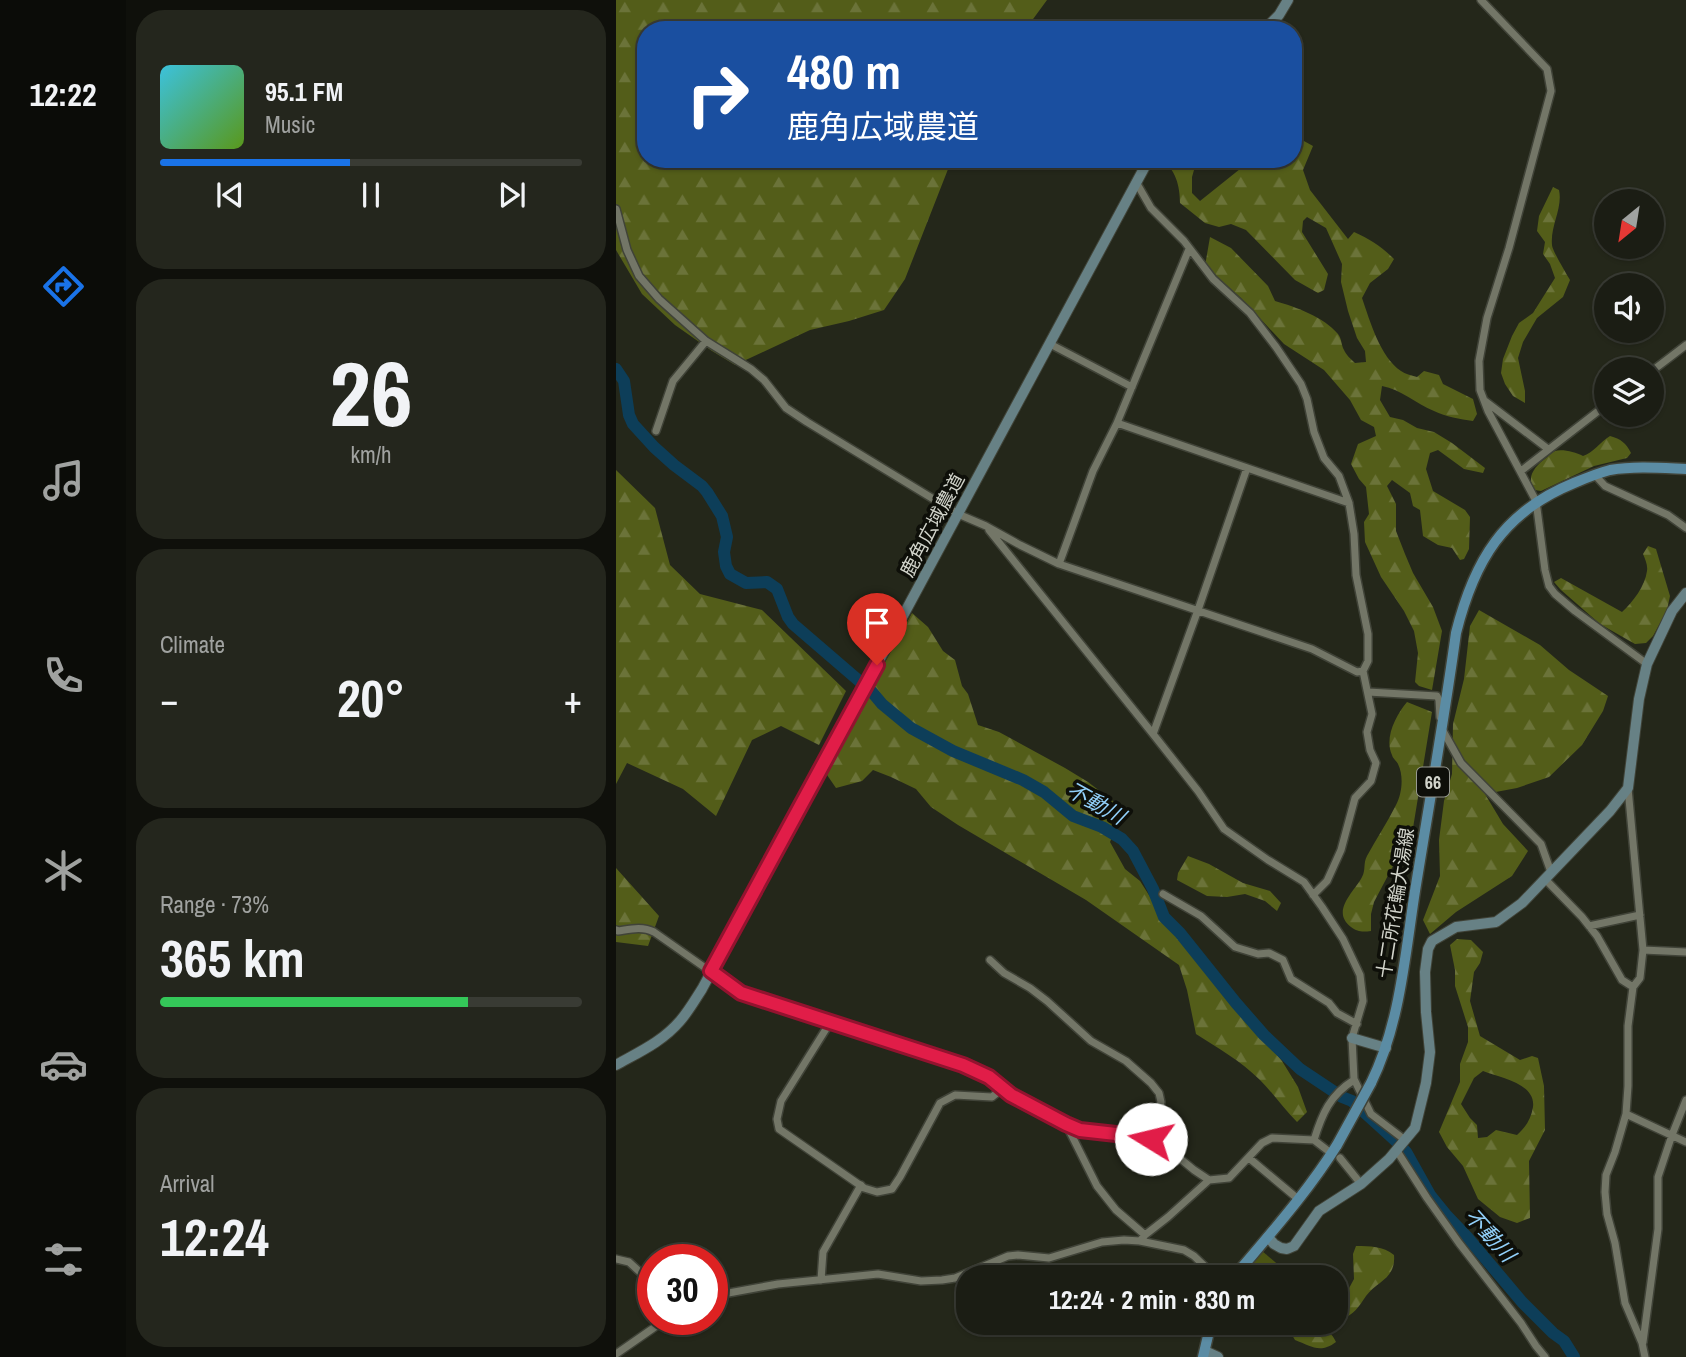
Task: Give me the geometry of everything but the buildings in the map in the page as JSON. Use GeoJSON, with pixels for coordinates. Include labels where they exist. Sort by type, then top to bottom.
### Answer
{"type":"FeatureCollection","features":[{"type":"Feature","properties":{"kind":"main road","name":"十二所花輪大湯線"},"geometry":{"type":"LineString","coordinates":[[1244,1265],[1324,1167],[1332,1147],[1371,1083],[1386,1048],[1405,955],[1457,634],[1470,586],[1482,563],[1500,534],[1536,501],[1566,487],[1610,470],[1686,469]]}},
{"type":"Feature","properties":{"kind":"main road"},"geometry":{"type":"LineString","coordinates":[[1204,1354],[1208,1335]]}},
{"type":"Feature","properties":{"kind":"street"},"geometry":{"type":"LineString","coordinates":[[1273,21],[1288,0]]}},
{"type":"Feature","properties":{"kind":"street"},"geometry":{"type":"LineString","coordinates":[[1481,0],[1547,69],[1551,91],[1485,330],[1479,361],[1480,390],[1536,501],[1549,586],[1575,611],[1647,664]]}},
{"type":"Feature","properties":{"kind":"street","name":"鹿角広域農道"},"geometry":{"type":"LineString","coordinates":[[616,1065],[654,1044],[669,1032],[681,1020],[702,989],[1144,168]]}},
{"type":"Feature","properties":{"kind":"street"},"geometry":{"type":"LineString","coordinates":[[1136,182],[1151,208],[1184,241],[1213,279],[1250,313],[1301,384],[1324,458],[1339,476],[1349,503],[1356,575],[1368,634],[1368,661],[1363,671],[1372,714],[1367,732],[1370,750],[1376,763],[1371,781],[1356,798],[1341,850],[1326,881],[1313,895]]}},
{"type":"Feature","properties":{"kind":"street"},"geometry":{"type":"LineString","coordinates":[[616,209],[627,250],[639,276],[659,299],[706,341],[764,380],[786,408],[958,514],[1059,564],[1312,649],[1357,672],[1363,671]]}},
{"type":"Feature","properties":{"kind":"street"},"geometry":{"type":"LineString","coordinates":[[1059,564],[1093,471],[1117,423],[1189,250]]}},
{"type":"Feature","properties":{"kind":"street"},"geometry":{"type":"LineString","coordinates":[[656,431],[673,381],[706,341]]}},
{"type":"Feature","properties":{"kind":"street"},"geometry":{"type":"LineString","coordinates":[[1050,344],[1132,387]]}},
{"type":"Feature","properties":{"kind":"street"},"geometry":{"type":"LineString","coordinates":[[1664,362],[1686,345]]}},
{"type":"Feature","properties":{"kind":"street"},"geometry":{"type":"LineString","coordinates":[[1484,401],[1548,449]]}},
{"type":"Feature","properties":{"kind":"street"},"geometry":{"type":"LineString","coordinates":[[1521,471],[1594,414]]}},
{"type":"Feature","properties":{"kind":"street"},"geometry":{"type":"LineString","coordinates":[[1117,423],[1349,503]]}},
{"type":"Feature","properties":{"kind":"street"},"geometry":{"type":"LineString","coordinates":[[1153,734],[1247,468]]}},
{"type":"Feature","properties":{"kind":"street"},"geometry":{"type":"LineString","coordinates":[[1595,475],[1605,486],[1668,515],[1686,528]]}},
{"type":"Feature","properties":{"kind":"street"},"geometry":{"type":"LineString","coordinates":[[986,526],[1198,790],[1224,829],[1304,882],[1343,939],[1360,975],[1363,1001],[1352,1038],[1354,1080],[1371,1114],[1401,1146],[1427,1198],[1545,1357]]}},
{"type":"Feature","properties":{"kind":"street"},"geometry":{"type":"LineString","coordinates":[[1645,1357],[1625,1303],[1605,1192],[1606,1175],[1626,1114],[1628,1026],[1633,987],[1640,978],[1643,950],[1628,789],[1639,699],[1647,664],[1672,611],[1686,593]]}},
{"type":"Feature","properties":{"kind":"street"},"geometry":{"type":"LineString","coordinates":[[1368,692],[1437,696],[1442,727],[1461,763],[1541,844],[1548,876],[1597,936],[1622,980],[1633,987]]}},
{"type":"Feature","properties":{"kind":"street"},"geometry":{"type":"LineString","coordinates":[[1268,1237],[1281,1248],[1294,1246],[1324,1207],[1361,1184],[1401,1146],[1415,1128],[1430,1052],[1425,963],[1433,941],[1456,927],[1496,922],[1522,903],[1628,789]]}},
{"type":"Feature","properties":{"kind":"street"},"geometry":{"type":"LineString","coordinates":[[1163,894],[1201,916],[1235,947],[1258,954],[1269,953],[1283,960],[1292,979],[1329,1003],[1337,1013],[1357,1024]]}},
{"type":"Feature","properties":{"kind":"street"},"geometry":{"type":"LineString","coordinates":[[1589,926],[1640,915]]}},
{"type":"Feature","properties":{"kind":"street"},"geometry":{"type":"LineString","coordinates":[[616,930],[647,928],[741,993],[963,1065],[989,1077],[1011,1095],[1080,1130],[1151,1139],[1209,1180]]}},
{"type":"Feature","properties":{"kind":"street"},"geometry":{"type":"LineString","coordinates":[[1643,950],[1686,952]]}},
{"type":"Feature","properties":{"kind":"street"},"geometry":{"type":"LineString","coordinates":[[1405,955],[1425,963]]}},
{"type":"Feature","properties":{"kind":"street"},"geometry":{"type":"LineString","coordinates":[[990,960],[1004,973],[1030,988],[1091,1041],[1126,1061],[1151,1083],[1160,1102],[1151,1139]]}},
{"type":"Feature","properties":{"kind":"street"},"geometry":{"type":"LineString","coordinates":[[831,1021],[781,1101],[776,1119],[779,1129],[861,1185],[877,1192],[892,1189],[940,1103],[955,1095],[992,1097],[1003,1088]]}},
{"type":"Feature","properties":{"kind":"street"},"geometry":{"type":"LineString","coordinates":[[1352,1038],[1386,1048]]}},
{"type":"Feature","properties":{"kind":"street"},"geometry":{"type":"LineString","coordinates":[[1314,1140],[1324,1110],[1342,1089],[1354,1080]]}},
{"type":"Feature","properties":{"kind":"street"},"geometry":{"type":"LineString","coordinates":[[1642,1343],[1658,1229],[1658,1177],[1686,1100]]}},
{"type":"Feature","properties":{"kind":"street"},"geometry":{"type":"LineString","coordinates":[[1626,1114],[1686,1142]]}},
{"type":"Feature","properties":{"kind":"street"},"geometry":{"type":"LineString","coordinates":[[1066,1124],[1097,1186],[1143,1238]]}},
{"type":"Feature","properties":{"kind":"street"},"geometry":{"type":"LineString","coordinates":[[1143,1238],[1209,1180],[1229,1178],[1262,1143],[1272,1138],[1314,1140],[1332,1147]]}},
{"type":"Feature","properties":{"kind":"street"},"geometry":{"type":"LineString","coordinates":[[1249,1158],[1298,1199]]}},
{"type":"Feature","properties":{"kind":"street"},"geometry":{"type":"LineString","coordinates":[[1339,1158],[1361,1184]]}},
{"type":"Feature","properties":{"kind":"street"},"geometry":{"type":"LineString","coordinates":[[821,1280],[823,1252],[861,1185]]}},
{"type":"Feature","properties":{"kind":"street"},"geometry":{"type":"LineString","coordinates":[[728,1293],[778,1284],[878,1274],[921,1281],[942,1280],[955,1278],[1008,1256],[1049,1258],[1102,1242],[1143,1238],[1184,1250],[1203,1265]]}},
{"type":"Feature","properties":{"kind":"street"},"geometry":{"type":"LineString","coordinates":[[616,1259],[629,1262],[637,1269]]}},
{"type":"Feature","properties":{"kind":"street"},"geometry":{"type":"LineString","coordinates":[[616,1354],[643,1335]]}},
{"type":"Feature","properties":{"kind":"street"},"geometry":{"type":"LineString","coordinates":[[1204,1354],[1218,1357]]}},
{"type":"Feature","properties":{"kind":"green space"},"geometry":{"type":"Polygon","coordinates":[[[616,0],[1047,0],[1032,21],[637,21],[637,168],[948,168],[905,279],[884,310],[810,330],[735,365],[675,325],[642,294],[616,250],[616,0]]]}},
{"type":"Feature","properties":{"kind":"green space"},"geometry":{"type":"Polygon","coordinates":[[[1302,140],[1313,146],[1303,170],[1310,190],[1348,239],[1354,232],[1376,244],[1394,259],[1388,269],[1370,283],[1362,298],[1387,357],[1406,374],[1417,377],[1424,371],[1439,375],[1443,384],[1473,399],[1477,414],[1473,421],[1439,413],[1396,390],[1382,386],[1380,400],[1390,417],[1434,432],[1485,468],[1483,473],[1464,469],[1438,450],[1430,453],[1426,469],[1433,491],[1465,510],[1470,517],[1469,549],[1464,559],[1460,560],[1452,548],[1438,545],[1423,536],[1420,510],[1413,506],[1410,493],[1392,480],[1387,486],[1396,504],[1396,531],[1413,573],[1433,607],[1442,631],[1432,690],[1415,682],[1418,653],[1414,631],[1381,577],[1365,542],[1364,522],[1369,514],[1366,487],[1351,464],[1358,444],[1376,436],[1374,427],[1361,420],[1350,400],[1324,370],[1284,344],[1241,298],[1205,266],[1210,237],[1231,248],[1268,286],[1275,301],[1325,323],[1338,334],[1345,352],[1355,363],[1366,362],[1365,351],[1357,338],[1348,311],[1341,282],[1342,264],[1326,228],[1307,217],[1303,221],[1302,232],[1328,274],[1324,290],[1318,293],[1295,280],[1246,230],[1231,224],[1219,227],[1205,223],[1180,203],[1176,178],[1171,168],[1195,168],[1192,193],[1200,201],[1241,168],[1302,168],[1302,140]]]}},
{"type":"Feature","properties":{"kind":"green space"},"geometry":{"type":"Polygon","coordinates":[[[1553,187],[1559,190],[1560,197],[1552,245],[1570,280],[1563,297],[1537,318],[1523,342],[1518,358],[1525,403],[1513,396],[1501,373],[1503,359],[1519,323],[1533,313],[1555,278],[1543,254],[1545,242],[1537,231],[1539,216],[1553,187]]]}},
{"type":"Feature","properties":{"kind":"green space"},"geometry":{"type":"Polygon","coordinates":[[[1610,436],[1627,447],[1631,453],[1627,458],[1594,466],[1541,491],[1532,486],[1533,472],[1555,451],[1573,452],[1583,456],[1610,436]]]}},
{"type":"Feature","properties":{"kind":"green space"},"geometry":{"type":"Polygon","coordinates":[[[616,470],[655,508],[670,565],[700,594],[762,610],[846,691],[819,745],[781,726],[752,740],[716,816],[683,789],[627,763],[616,784],[616,470]]]}},
{"type":"Feature","properties":{"kind":"green space"},"geometry":{"type":"Polygon","coordinates":[[[1648,546],[1656,549],[1670,596],[1667,610],[1653,636],[1646,643],[1635,644],[1600,624],[1554,582],[1561,578],[1622,612],[1634,599],[1646,577],[1643,554],[1648,546]]]}},
{"type":"Feature","properties":{"kind":"green space"},"geometry":{"type":"Polygon","coordinates":[[[1479,610],[1540,645],[1569,670],[1608,696],[1603,711],[1582,745],[1549,777],[1517,788],[1485,794],[1503,824],[1528,851],[1512,876],[1456,912],[1430,934],[1423,920],[1440,876],[1439,840],[1444,801],[1452,774],[1453,724],[1464,679],[1470,626],[1479,610]]]}},
{"type":"Feature","properties":{"kind":"green space"},"geometry":{"type":"Polygon","coordinates":[[[912,613],[928,627],[943,651],[955,660],[978,725],[999,732],[1065,768],[1118,805],[1120,819],[1110,842],[1125,869],[1140,881],[1161,914],[1282,1061],[1298,1087],[1307,1112],[1297,1122],[1253,1073],[1196,1034],[1179,965],[1086,900],[931,807],[916,789],[873,770],[862,781],[836,788],[825,772],[912,613]]]}},
{"type":"Feature","properties":{"kind":"green space"},"geometry":{"type":"Polygon","coordinates":[[[1407,702],[1432,712],[1413,828],[1374,902],[1371,931],[1360,931],[1345,921],[1343,908],[1362,877],[1367,856],[1400,796],[1401,774],[1389,741],[1395,720],[1407,702]]]}},
{"type":"Feature","properties":{"kind":"green space"},"geometry":{"type":"Polygon","coordinates":[[[1188,856],[1243,883],[1270,891],[1281,903],[1277,911],[1265,901],[1245,894],[1207,896],[1177,880],[1188,856]]]}},
{"type":"Feature","properties":{"kind":"green space"},"geometry":{"type":"Polygon","coordinates":[[[616,868],[659,916],[648,946],[616,942],[616,868]]]}},
{"type":"Feature","properties":{"kind":"green space"},"geometry":{"type":"Polygon","coordinates":[[[1457,939],[1471,940],[1483,952],[1474,972],[1470,1001],[1480,1036],[1520,1060],[1532,1056],[1538,1058],[1544,1086],[1545,1130],[1529,1161],[1530,1218],[1517,1223],[1500,1217],[1478,1199],[1463,1166],[1447,1147],[1439,1132],[1460,1082],[1460,1064],[1468,1042],[1468,1027],[1455,986],[1450,945],[1457,939]],[[1483,1071],[1474,1078],[1461,1104],[1477,1125],[1478,1138],[1487,1137],[1496,1130],[1517,1135],[1529,1119],[1533,1107],[1529,1092],[1516,1083],[1483,1071]]]}},
{"type":"Feature","properties":{"kind":"green space"},"geometry":{"type":"Polygon","coordinates":[[[1356,1246],[1371,1246],[1394,1255],[1394,1263],[1389,1275],[1348,1315],[1348,1290],[1354,1279],[1353,1254],[1356,1246]]]}},
{"type":"Feature","properties":{"kind":"green space"},"geometry":{"type":"Polygon","coordinates":[[[1262,1251],[1279,1265],[1250,1265],[1262,1251]]]}},
{"type":"Feature","properties":{"kind":"green space"},"geometry":{"type":"Polygon","coordinates":[[[1292,1335],[1332,1335],[1336,1342],[1325,1348],[1316,1348],[1295,1340],[1292,1335]]]}},
{"type":"Feature","properties":{"kind":"waterway","name":"不動川"},"geometry":{"type":"LineString","coordinates":[[616,369],[624,381],[633,424],[674,465],[702,486],[722,516],[727,537],[724,552],[730,574],[746,583],[767,582],[777,589],[793,624],[911,728],[953,751],[1023,780],[1044,792],[1073,816],[1102,827],[1122,839],[1133,851],[1164,917],[1236,1003],[1264,1035],[1300,1069],[1352,1101],[1396,1141],[1406,1152],[1430,1195],[1447,1216],[1522,1302],[1564,1341],[1574,1357]]}},
{"type":"Feature","properties":{"kind":"route"},"geometry":{"type":"LineString","coordinates":[[877,665],[711,971],[741,993],[963,1065],[989,1077],[1011,1095],[1080,1130],[1151,1139]]}}]}
